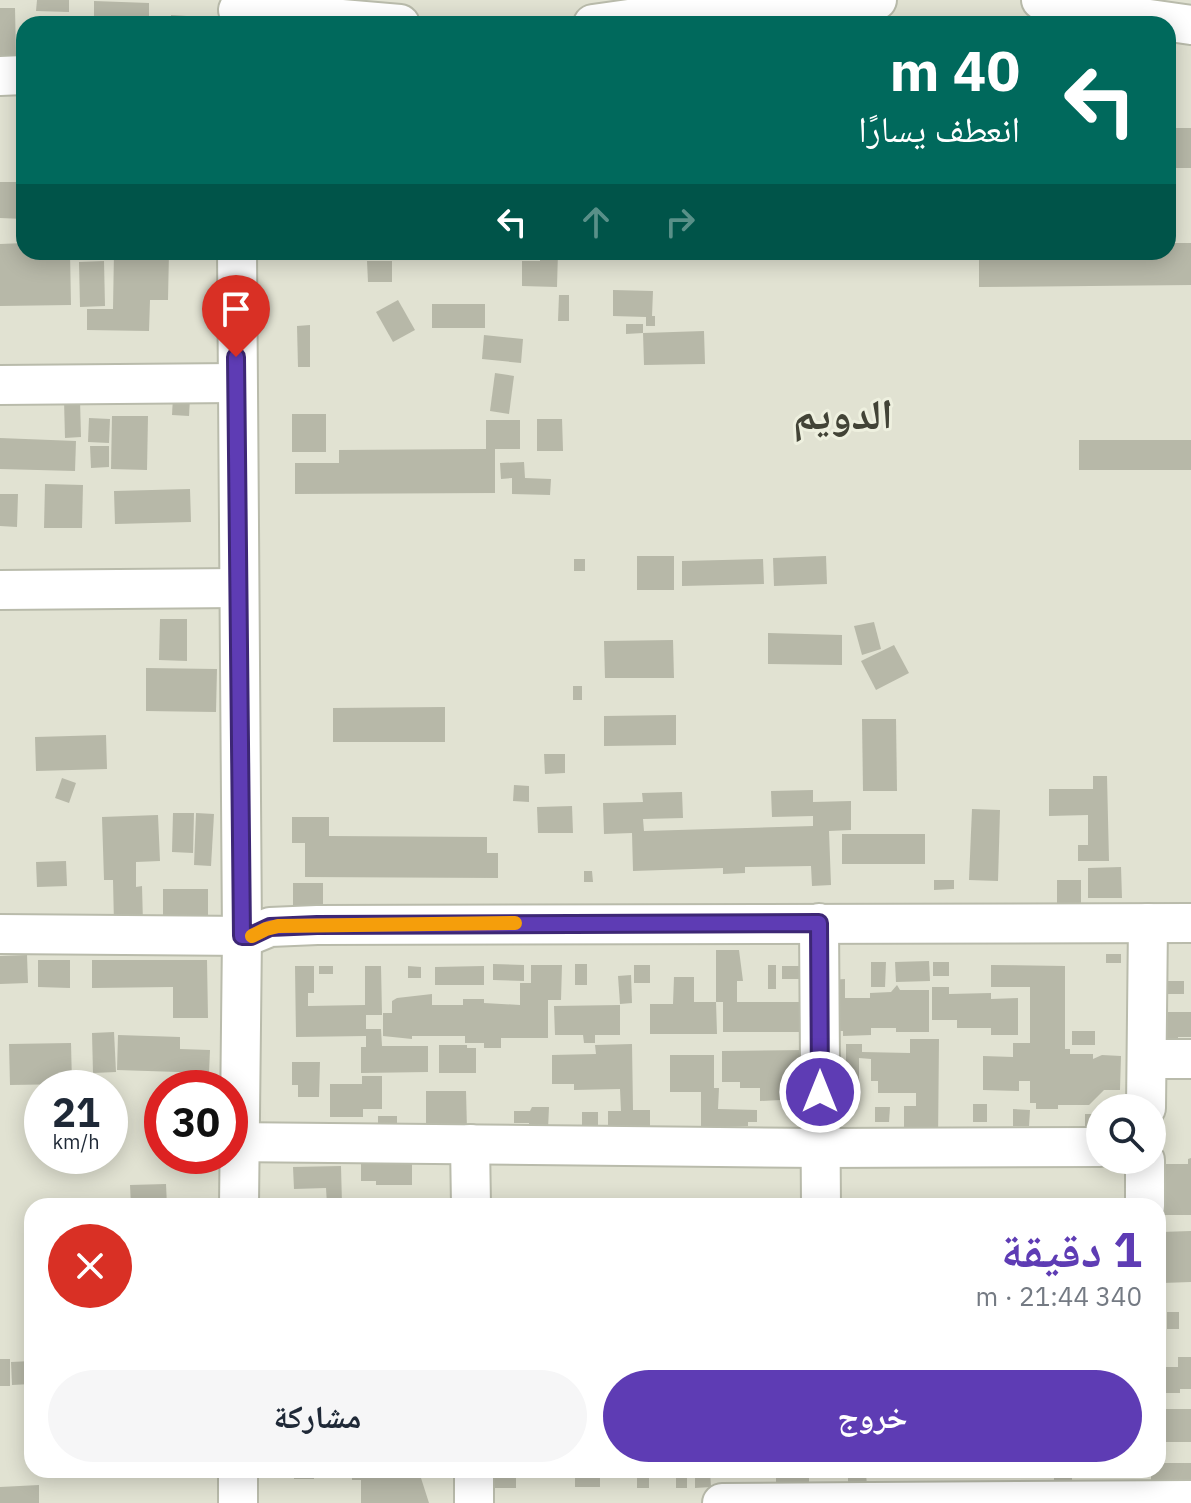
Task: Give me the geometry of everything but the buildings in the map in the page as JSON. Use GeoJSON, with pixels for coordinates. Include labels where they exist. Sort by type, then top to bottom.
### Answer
{"type":"FeatureCollection","features":[{"type":"Feature","properties":{"kind":"street"},"geometry":{"type":"LineString","coordinates":[[651,16],[701,9],[877,0]]}},
{"type":"Feature","properties":{"kind":"street"},"geometry":{"type":"LineString","coordinates":[[1041,0],[1128,16]]}},
{"type":"Feature","properties":{"kind":"street"},"geometry":{"type":"LineString","coordinates":[[238,11],[300,16]]}},
{"type":"Feature","properties":{"kind":"street"},"geometry":{"type":"LineString","coordinates":[[237,260],[241,1070]]}},
{"type":"Feature","properties":{"kind":"street"},"geometry":{"type":"LineString","coordinates":[[0,385],[236,383]]}},
{"type":"Feature","properties":{"kind":"street"},"geometry":{"type":"LineString","coordinates":[[0,590],[238,588]]}},
{"type":"Feature","properties":{"kind":"street"},"geometry":{"type":"LineString","coordinates":[[819,923],[821,1198]]}},
{"type":"Feature","properties":{"kind":"street"},"geometry":{"type":"LineString","coordinates":[[1146,1094],[1148,923]]}},
{"type":"Feature","properties":{"kind":"street"},"geometry":{"type":"LineString","coordinates":[[0,934],[251,936],[270,927],[317,925],[1191,923]]}},
{"type":"Feature","properties":{"kind":"street"},"geometry":{"type":"LineString","coordinates":[[1147,1059],[1191,1059]]}},
{"type":"Feature","properties":{"kind":"street"},"geometry":{"type":"LineString","coordinates":[[248,1142],[820,1148],[1086,1147]]}},
{"type":"Feature","properties":{"kind":"street"},"geometry":{"type":"LineString","coordinates":[[470,1144],[471,1198]]}},
{"type":"Feature","properties":{"kind":"street"},"geometry":{"type":"LineString","coordinates":[[239,1198],[240,1174]]}},
{"type":"Feature","properties":{"kind":"street"},"geometry":{"type":"LineString","coordinates":[[1145,1174],[1145,1198]]}},
{"type":"Feature","properties":{"kind":"street"},"geometry":{"type":"LineString","coordinates":[[238,1478],[238,1503]]}},
{"type":"Feature","properties":{"kind":"street"},"geometry":{"type":"LineString","coordinates":[[474,1478],[474,1503],[504,1503]]}},
{"type":"Feature","properties":{"kind":"street"},"geometry":{"type":"LineString","coordinates":[[722,1503],[825,1486],[1144,1491],[1191,1500]]}},
{"type":"Feature","properties":{"kind":"slow traffic"},"geometry":{"type":"LineString","coordinates":[[252,936],[278,926],[515,923]]}},
{"type":"Feature","properties":{"kind":"district","name":"الدويم"},"geometry":{"type":"Point","coordinates":[843,413]}},
{"type":"Feature","properties":{"kind":"route"},"geometry":{"type":"LineString","coordinates":[[236,357],[242,936],[251,936],[270,927],[317,925],[819,923],[820,1092]]}}]}
